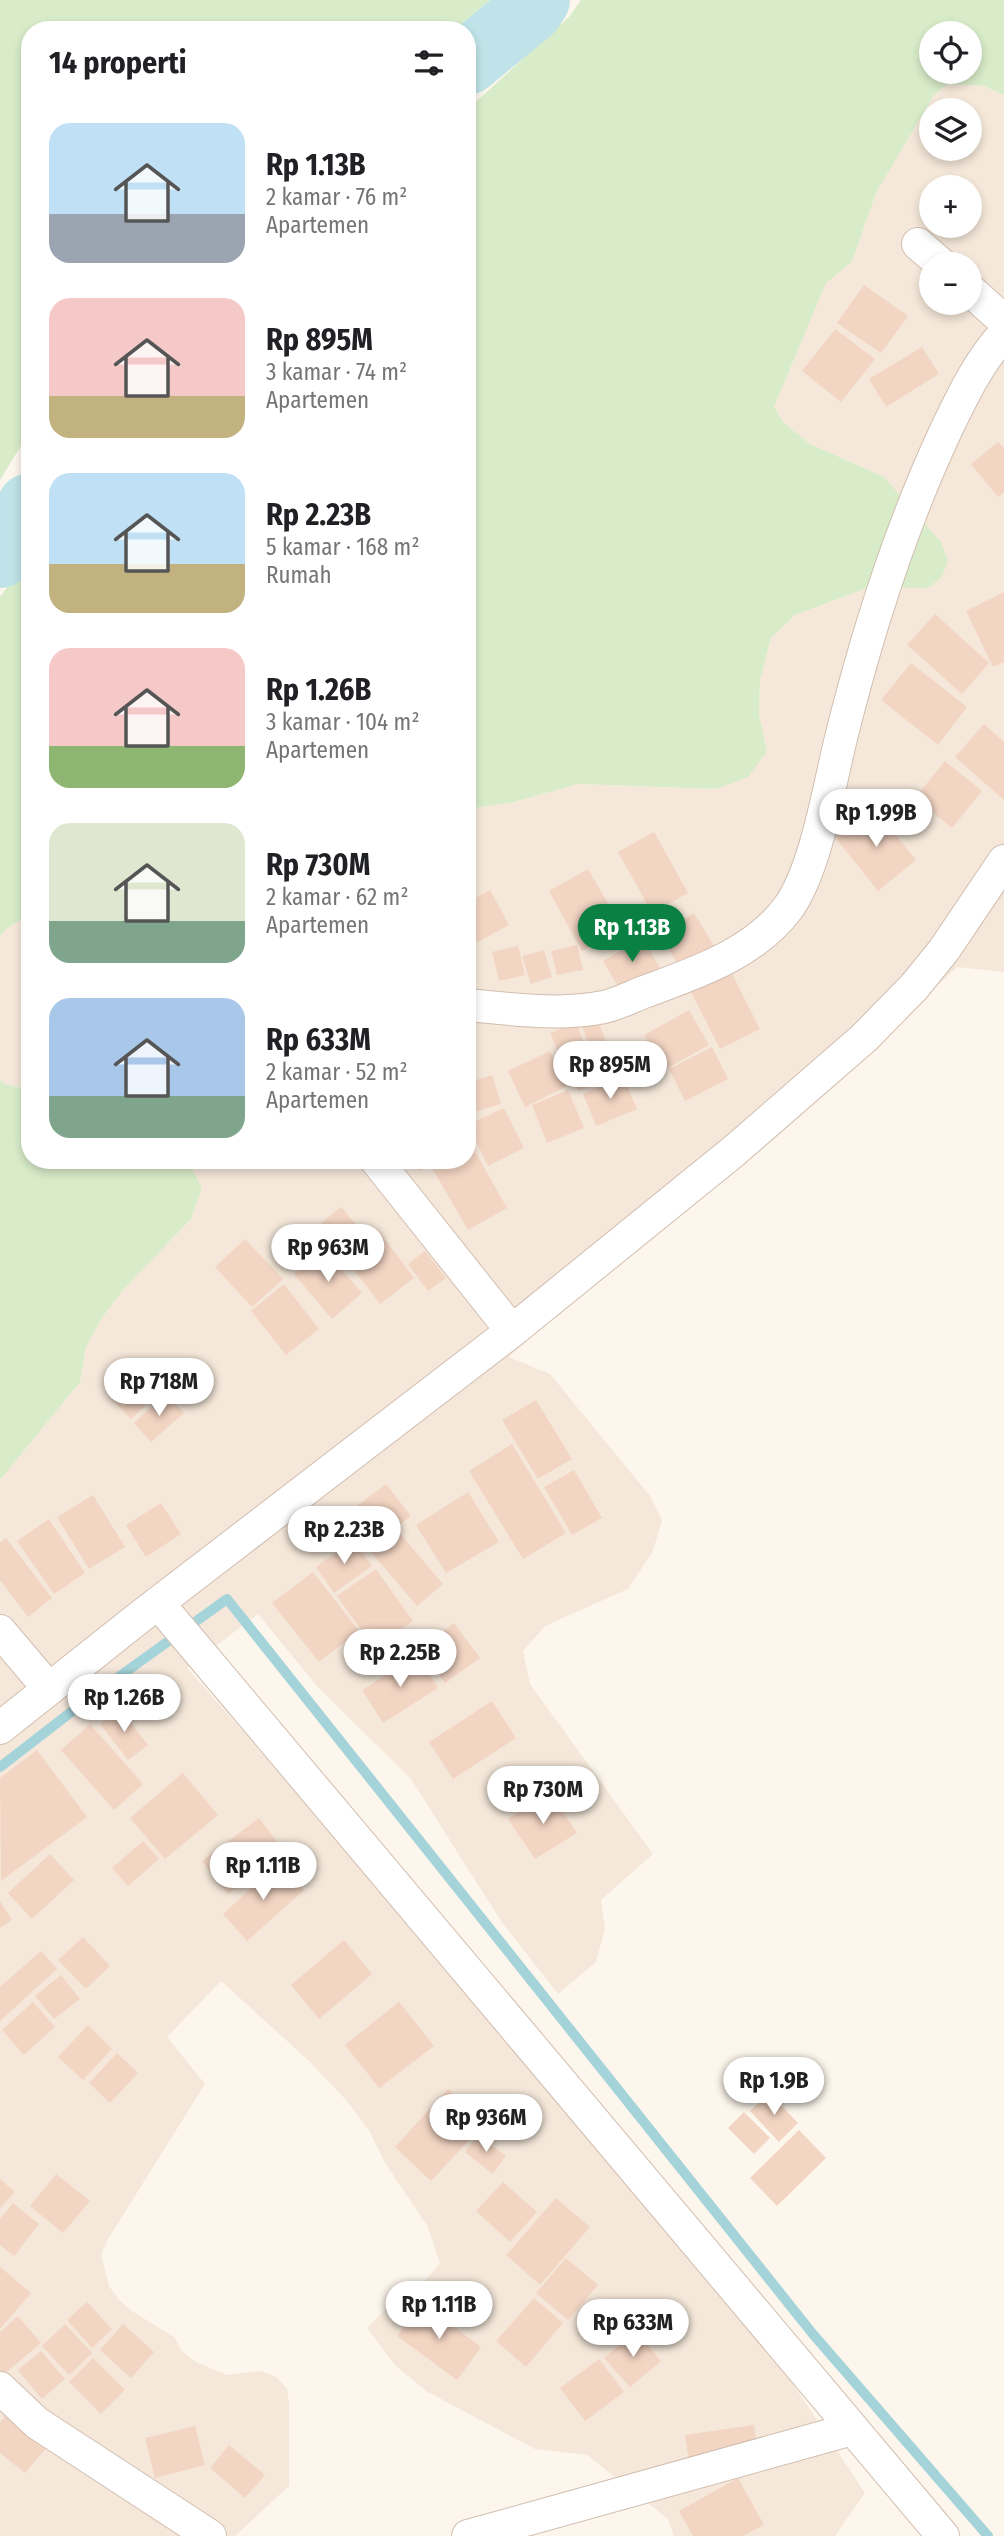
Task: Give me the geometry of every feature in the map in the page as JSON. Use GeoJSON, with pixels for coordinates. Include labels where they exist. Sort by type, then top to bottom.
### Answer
{"type":"FeatureCollection","features":[{"type":"Feature","properties":{"kind":"street"},"geometry":{"type":"LineString","coordinates":[[982,301],[1004,321]]}},
{"type":"Feature","properties":{"kind":"street"},"geometry":{"type":"LineString","coordinates":[[476,1006],[523,1011],[605,1007],[737,953],[761,936],[788,907],[811,862],[845,721],[887,582],[923,482],[964,392],[981,363],[1004,334]]}},
{"type":"Feature","properties":{"kind":"street"},"geometry":{"type":"LineString","coordinates":[[0,1728],[49,1689],[165,1610],[734,1152],[864,1038],[914,987],[944,950],[1004,861]]}},
{"type":"Feature","properties":{"kind":"street"},"geometry":{"type":"LineString","coordinates":[[383,1169],[512,1331]]}},
{"type":"Feature","properties":{"kind":"street"},"geometry":{"type":"LineString","coordinates":[[165,1610],[943,2536]]}},
{"type":"Feature","properties":{"kind":"street"},"geometry":{"type":"LineString","coordinates":[[0,1631],[49,1689]]}},
{"type":"Feature","properties":{"kind":"street"},"geometry":{"type":"LineString","coordinates":[[0,2388],[37,2423],[211,2536]]}},
{"type":"Feature","properties":{"kind":"street"},"geometry":{"type":"LineString","coordinates":[[468,2536],[852,2429]]}},
{"type":"Feature","properties":{"kind":"shaded area"},"geometry":{"type":"Polygon","coordinates":[[[948,84],[984,86],[1004,95],[1004,972],[957,967],[886,1034],[594,1280],[509,1357],[550,1374],[650,1496],[662,1520],[653,1551],[628,1589],[545,1626],[523,1651],[530,1684],[653,1854],[601,1900],[605,1929],[596,1962],[558,1994],[501,1921],[411,1779],[317,1686],[258,1614],[187,1668],[382,1889],[768,2346],[865,2493],[835,2536],[674,2536],[668,2519],[587,2455],[535,2449],[426,2391],[396,2366],[367,2328],[388,2307],[418,2288],[440,2264],[428,2227],[385,2163],[369,2130],[346,2100],[309,2061],[221,1981],[167,2037],[205,2084],[108,2239],[101,2255],[109,2286],[119,2300],[174,2337],[182,2351],[196,2362],[227,2375],[260,2371],[275,2376],[287,2388],[289,2486],[235,2536],[0,2536],[0,1480],[80,1382],[86,1347],[102,1318],[122,1291],[191,1219],[202,1188],[192,1169],[476,1169],[476,808],[510,803],[578,784],[716,789],[767,751],[759,714],[760,680],[771,638],[795,615],[870,587],[884,477],[810,444],[783,422],[774,407],[826,282],[852,262],[876,193],[919,120],[919,161],[982,161],[982,98],[932,98],[934,95],[948,84]]]}},
{"type":"Feature","properties":{"kind":"shaded area"},"geometry":{"type":"Polygon","coordinates":[[[21,920],[21,1088],[0,1080],[0,936],[21,920]]]}},
{"type":"Feature","properties":{"kind":"green space"},"geometry":{"type":"Polygon","coordinates":[[[0,0],[490,0],[465,21],[21,21],[21,446],[0,480],[0,0]]]}},
{"type":"Feature","properties":{"kind":"green space"},"geometry":{"type":"Polygon","coordinates":[[[581,0],[1004,0],[1004,95],[984,86],[948,84],[932,98],[919,98],[919,120],[876,193],[852,262],[826,283],[774,407],[783,422],[810,444],[884,477],[941,542],[948,561],[942,577],[928,588],[870,587],[795,615],[771,638],[760,680],[759,714],[767,751],[748,777],[716,789],[578,784],[510,803],[476,808],[476,102],[569,17],[581,0]]]}},
{"type":"Feature","properties":{"kind":"green space"},"geometry":{"type":"Polygon","coordinates":[[[21,568],[21,920],[0,936],[0,597],[21,568]]]}},
{"type":"Feature","properties":{"kind":"green space"},"geometry":{"type":"Polygon","coordinates":[[[0,1080],[21,1088],[21,1169],[192,1169],[202,1188],[191,1219],[122,1291],[102,1318],[86,1347],[80,1382],[0,1480],[0,1080]]]}},
{"type":"Feature","properties":{"kind":"building"},"geometry":{"type":"Polygon","coordinates":[[[864,285],[908,316],[881,353],[837,323],[864,285]]]}},
{"type":"Feature","properties":{"kind":"building"},"geometry":{"type":"Polygon","coordinates":[[[835,329],[875,359],[841,402],[802,371],[835,329]]]}},
{"type":"Feature","properties":{"kind":"building"},"geometry":{"type":"Polygon","coordinates":[[[922,347],[939,374],[886,407],[869,379],[922,347]]]}},
{"type":"Feature","properties":{"kind":"building"},"geometry":{"type":"Polygon","coordinates":[[[998,442],[1004,448],[1004,492],[998,497],[971,464],[998,442]]]}},
{"type":"Feature","properties":{"kind":"building"},"geometry":{"type":"Polygon","coordinates":[[[1004,592],[1004,662],[993,667],[966,611],[1004,592]]]}},
{"type":"Feature","properties":{"kind":"building"},"geometry":{"type":"Polygon","coordinates":[[[935,614],[989,663],[962,694],[907,645],[935,614]]]}},
{"type":"Feature","properties":{"kind":"building"},"geometry":{"type":"Polygon","coordinates":[[[911,663],[967,707],[938,745],[881,700],[911,663]]]}},
{"type":"Feature","properties":{"kind":"building"},"geometry":{"type":"Polygon","coordinates":[[[984,724],[1004,742],[1004,800],[955,757],[984,724]]]}},
{"type":"Feature","properties":{"kind":"building"},"geometry":{"type":"Polygon","coordinates":[[[945,761],[982,791],[952,828],[915,798],[945,761]]]}},
{"type":"Feature","properties":{"kind":"building"},"geometry":{"type":"Polygon","coordinates":[[[873,807],[916,860],[878,891],[835,837],[873,807]]]}},
{"type":"Feature","properties":{"kind":"building"},"geometry":{"type":"Polygon","coordinates":[[[654,832],[688,893],[652,913],[618,852],[654,832]]]}},
{"type":"Feature","properties":{"kind":"building"},"geometry":{"type":"Polygon","coordinates":[[[588,869],[622,928],[582,951],[549,891],[588,869]]]}},
{"type":"Feature","properties":{"kind":"building"},"geometry":{"type":"Polygon","coordinates":[[[490,890],[509,925],[476,943],[476,898],[490,890]]]}},
{"type":"Feature","properties":{"kind":"building"},"geometry":{"type":"Polygon","coordinates":[[[694,913],[716,949],[682,971],[659,934],[694,913]]]}},
{"type":"Feature","properties":{"kind":"building"},"geometry":{"type":"Polygon","coordinates":[[[643,938],[660,968],[620,990],[603,961],[643,938]]]}},
{"type":"Feature","properties":{"kind":"building"},"geometry":{"type":"Polygon","coordinates":[[[577,945],[583,970],[557,975],[551,951],[577,945]]]}},
{"type":"Feature","properties":{"kind":"building"},"geometry":{"type":"Polygon","coordinates":[[[518,946],[525,975],[499,981],[492,952],[518,946]]]}},
{"type":"Feature","properties":{"kind":"building"},"geometry":{"type":"Polygon","coordinates":[[[544,950],[552,977],[531,984],[522,956],[544,950]]]}},
{"type":"Feature","properties":{"kind":"building"},"geometry":{"type":"Polygon","coordinates":[[[728,966],[760,1029],[720,1049],[688,986],[728,966]]]}},
{"type":"Feature","properties":{"kind":"building"},"geometry":{"type":"Polygon","coordinates":[[[689,1010],[709,1045],[664,1070],[644,1035],[689,1010]]]}},
{"type":"Feature","properties":{"kind":"building"},"geometry":{"type":"Polygon","coordinates":[[[597,1018],[608,1047],[592,1053],[581,1023],[597,1018]]]}},
{"type":"Feature","properties":{"kind":"building"},"geometry":{"type":"Polygon","coordinates":[[[576,1023],[588,1052],[562,1062],[550,1033],[576,1023]]]}},
{"type":"Feature","properties":{"kind":"building"},"geometry":{"type":"Polygon","coordinates":[[[646,1040],[657,1063],[636,1073],[624,1050],[646,1040]]]}},
{"type":"Feature","properties":{"kind":"building"},"geometry":{"type":"Polygon","coordinates":[[[712,1047],[728,1079],[685,1101],[669,1069],[712,1047]]]}},
{"type":"Feature","properties":{"kind":"building"},"geometry":{"type":"Polygon","coordinates":[[[616,1049],[625,1073],[578,1091],[569,1067],[616,1049]]]}},
{"type":"Feature","properties":{"kind":"building"},"geometry":{"type":"Polygon","coordinates":[[[550,1051],[567,1086],[525,1107],[508,1071],[550,1051]]]}},
{"type":"Feature","properties":{"kind":"building"},"geometry":{"type":"Polygon","coordinates":[[[492,1075],[501,1104],[476,1111],[476,1080],[492,1075]]]}},
{"type":"Feature","properties":{"kind":"building"},"geometry":{"type":"Polygon","coordinates":[[[623,1076],[637,1109],[596,1126],[583,1094],[623,1076]]]}},
{"type":"Feature","properties":{"kind":"building"},"geometry":{"type":"Polygon","coordinates":[[[568,1090],[584,1128],[547,1143],[532,1105],[568,1090]]]}},
{"type":"Feature","properties":{"kind":"building"},"geometry":{"type":"Polygon","coordinates":[[[504,1108],[524,1148],[488,1166],[476,1141],[476,1121],[504,1108]]]}},
{"type":"Feature","properties":{"kind":"building"},"geometry":{"type":"Polygon","coordinates":[[[476,1153],[507,1208],[468,1230],[433,1169],[476,1169],[476,1153]]]}},
{"type":"Feature","properties":{"kind":"building"},"geometry":{"type":"Polygon","coordinates":[[[341,1207],[363,1233],[336,1255],[314,1229],[341,1207]]]}},
{"type":"Feature","properties":{"kind":"building"},"geometry":{"type":"Polygon","coordinates":[[[377,1229],[414,1278],[380,1304],[342,1254],[377,1229]]]}},
{"type":"Feature","properties":{"kind":"building"},"geometry":{"type":"Polygon","coordinates":[[[245,1239],[283,1279],[252,1307],[215,1267],[245,1239]]]}},
{"type":"Feature","properties":{"kind":"building"},"geometry":{"type":"Polygon","coordinates":[[[324,1249],[362,1293],[332,1319],[294,1274],[324,1249]]]}},
{"type":"Feature","properties":{"kind":"building"},"geometry":{"type":"Polygon","coordinates":[[[425,1251],[446,1278],[428,1291],[408,1264],[425,1251]]]}},
{"type":"Feature","properties":{"kind":"building"},"geometry":{"type":"Polygon","coordinates":[[[284,1284],[319,1329],[286,1355],[251,1311],[284,1284]]]}},
{"type":"Feature","properties":{"kind":"building"},"geometry":{"type":"Polygon","coordinates":[[[139,1368],[161,1391],[131,1419],[109,1396],[139,1368]]]}},
{"type":"Feature","properties":{"kind":"building"},"geometry":{"type":"Polygon","coordinates":[[[166,1393],[184,1413],[151,1442],[134,1423],[166,1393]]]}},
{"type":"Feature","properties":{"kind":"building"},"geometry":{"type":"Polygon","coordinates":[[[536,1400],[572,1459],[538,1479],[502,1420],[536,1400]]]}},
{"type":"Feature","properties":{"kind":"building"},"geometry":{"type":"Polygon","coordinates":[[[512,1444],[566,1533],[523,1559],[469,1471],[512,1444]]]}},
{"type":"Feature","properties":{"kind":"building"},"geometry":{"type":"Polygon","coordinates":[[[574,1470],[602,1518],[572,1535],[544,1487],[574,1470]]]}},
{"type":"Feature","properties":{"kind":"building"},"geometry":{"type":"Polygon","coordinates":[[[386,1484],[411,1516],[382,1538],[357,1506],[386,1484]]]}},
{"type":"Feature","properties":{"kind":"building"},"geometry":{"type":"Polygon","coordinates":[[[468,1492],[499,1542],[446,1573],[416,1525],[468,1492]]]}},
{"type":"Feature","properties":{"kind":"building"},"geometry":{"type":"Polygon","coordinates":[[[93,1495],[125,1547],[89,1569],[57,1517],[93,1495]]]}},
{"type":"Feature","properties":{"kind":"building"},"geometry":{"type":"Polygon","coordinates":[[[161,1503],[181,1534],[146,1557],[126,1525],[161,1503]]]}},
{"type":"Feature","properties":{"kind":"building"},"geometry":{"type":"Polygon","coordinates":[[[49,1519],[85,1573],[54,1594],[17,1541],[49,1519]]]}},
{"type":"Feature","properties":{"kind":"building"},"geometry":{"type":"Polygon","coordinates":[[[397,1530],[443,1584],[417,1606],[371,1552],[397,1530]]]}},
{"type":"Feature","properties":{"kind":"building"},"geometry":{"type":"Polygon","coordinates":[[[6,1538],[52,1598],[28,1617],[0,1580],[0,1543],[6,1538]]]}},
{"type":"Feature","properties":{"kind":"building"},"geometry":{"type":"Polygon","coordinates":[[[353,1540],[372,1566],[334,1593],[316,1567],[353,1540]]]}},
{"type":"Feature","properties":{"kind":"building"},"geometry":{"type":"Polygon","coordinates":[[[376,1569],[413,1621],[374,1648],[337,1596],[376,1569]]]}},
{"type":"Feature","properties":{"kind":"building"},"geometry":{"type":"Polygon","coordinates":[[[313,1572],[359,1631],[319,1662],[272,1603],[313,1572]]]}},
{"type":"Feature","properties":{"kind":"building"},"geometry":{"type":"Polygon","coordinates":[[[454,1623],[480,1658],[445,1683],[420,1648],[454,1623]]]}},
{"type":"Feature","properties":{"kind":"building"},"geometry":{"type":"Polygon","coordinates":[[[417,1655],[438,1688],[383,1723],[362,1690],[417,1655]]]}},
{"type":"Feature","properties":{"kind":"building"},"geometry":{"type":"Polygon","coordinates":[[[492,1701],[516,1738],[453,1779],[429,1742],[492,1701]]]}},
{"type":"Feature","properties":{"kind":"building"},"geometry":{"type":"Polygon","coordinates":[[[120,1709],[148,1745],[128,1760],[100,1724],[120,1709]]]}},
{"type":"Feature","properties":{"kind":"building"},"geometry":{"type":"Polygon","coordinates":[[[90,1724],[143,1784],[114,1810],[61,1750],[90,1724]]]}},
{"type":"Feature","properties":{"kind":"building"},"geometry":{"type":"Polygon","coordinates":[[[37,1750],[87,1817],[1,1881],[0,1778],[37,1750]]]}},
{"type":"Feature","properties":{"kind":"building"},"geometry":{"type":"Polygon","coordinates":[[[183,1773],[218,1815],[165,1859],[130,1818],[183,1773]]]}},
{"type":"Feature","properties":{"kind":"building"},"geometry":{"type":"Polygon","coordinates":[[[550,1792],[577,1833],[535,1859],[508,1819],[550,1792]]]}},
{"type":"Feature","properties":{"kind":"building"},"geometry":{"type":"Polygon","coordinates":[[[259,1818],[284,1851],[228,1894],[202,1861],[259,1818]]]}},
{"type":"Feature","properties":{"kind":"building"},"geometry":{"type":"Polygon","coordinates":[[[143,1841],[159,1859],[128,1886],[112,1868],[143,1841]]]}},
{"type":"Feature","properties":{"kind":"building"},"geometry":{"type":"Polygon","coordinates":[[[50,1854],[74,1880],[32,1919],[8,1893],[50,1854]]]}},
{"type":"Feature","properties":{"kind":"building"},"geometry":{"type":"Polygon","coordinates":[[[279,1863],[304,1890],[247,1941],[223,1914],[279,1863]]]}},
{"type":"Feature","properties":{"kind":"building"},"geometry":{"type":"Polygon","coordinates":[[[0,1901],[12,1920],[0,1928],[0,1901]]]}},
{"type":"Feature","properties":{"kind":"building"},"geometry":{"type":"Polygon","coordinates":[[[83,1937],[110,1966],[86,1989],[58,1960],[83,1937]]]}},
{"type":"Feature","properties":{"kind":"building"},"geometry":{"type":"Polygon","coordinates":[[[344,1940],[372,1974],[319,2019],[291,1985],[344,1940]]]}},
{"type":"Feature","properties":{"kind":"building"},"geometry":{"type":"Polygon","coordinates":[[[41,1951],[57,1969],[0,2021],[0,1987],[41,1951]]]}},
{"type":"Feature","properties":{"kind":"building"},"geometry":{"type":"Polygon","coordinates":[[[61,1975],[80,1999],[54,2019],[35,1996],[61,1975]]]}},
{"type":"Feature","properties":{"kind":"building"},"geometry":{"type":"Polygon","coordinates":[[[33,2002],[55,2027],[24,2055],[2,2030],[33,2002]]]}},
{"type":"Feature","properties":{"kind":"building"},"geometry":{"type":"Polygon","coordinates":[[[399,2002],[434,2046],[379,2088],[345,2045],[399,2002]]]}},
{"type":"Feature","properties":{"kind":"building"},"geometry":{"type":"Polygon","coordinates":[[[88,2025],[112,2049],[83,2080],[58,2057],[88,2025]]]}},
{"type":"Feature","properties":{"kind":"building"},"geometry":{"type":"Polygon","coordinates":[[[117,2053],[138,2073],[110,2103],[89,2083],[117,2053]]]}},
{"type":"Feature","properties":{"kind":"building"},"geometry":{"type":"Polygon","coordinates":[[[448,2089],[485,2123],[431,2181],[395,2147],[448,2089]]]}},
{"type":"Feature","properties":{"kind":"building"},"geometry":{"type":"Polygon","coordinates":[[[769,2093],[798,2123],[779,2142],[750,2111],[769,2093]]]}},
{"type":"Feature","properties":{"kind":"building"},"geometry":{"type":"Polygon","coordinates":[[[744,2112],[770,2138],[754,2154],[728,2128],[744,2112]]]}},
{"type":"Feature","properties":{"kind":"building"},"geometry":{"type":"Polygon","coordinates":[[[799,2130],[826,2158],[777,2206],[750,2178],[799,2130]]]}},
{"type":"Feature","properties":{"kind":"building"},"geometry":{"type":"Polygon","coordinates":[[[478,2135],[506,2156],[493,2174],[465,2152],[478,2135]]]}},
{"type":"Feature","properties":{"kind":"building"},"geometry":{"type":"Polygon","coordinates":[[[56,2174],[90,2201],[63,2233],[30,2206],[56,2174]]]}},
{"type":"Feature","properties":{"kind":"building"},"geometry":{"type":"Polygon","coordinates":[[[0,2179],[15,2192],[0,2208],[0,2179]]]}},
{"type":"Feature","properties":{"kind":"building"},"geometry":{"type":"Polygon","coordinates":[[[503,2182],[537,2212],[510,2242],[476,2211],[503,2182]]]}},
{"type":"Feature","properties":{"kind":"building"},"geometry":{"type":"Polygon","coordinates":[[[556,2198],[590,2227],[540,2285],[506,2255],[556,2198]]]}},
{"type":"Feature","properties":{"kind":"building"},"geometry":{"type":"Polygon","coordinates":[[[13,2203],[39,2224],[14,2256],[0,2245],[0,2219],[13,2203]]]}},
{"type":"Feature","properties":{"kind":"building"},"geometry":{"type":"Polygon","coordinates":[[[566,2258],[598,2285],[568,2320],[536,2293],[566,2258]]]}},
{"type":"Feature","properties":{"kind":"building"},"geometry":{"type":"Polygon","coordinates":[[[0,2267],[31,2293],[0,2329],[0,2267]]]}},
{"type":"Feature","properties":{"kind":"building"},"geometry":{"type":"Polygon","coordinates":[[[534,2298],[563,2323],[526,2367],[496,2341],[534,2298]]]}},
{"type":"Feature","properties":{"kind":"building"},"geometry":{"type":"Polygon","coordinates":[[[87,2302],[112,2329],[92,2348],[67,2320],[87,2302]]]}},
{"type":"Feature","properties":{"kind":"building"},"geometry":{"type":"Polygon","coordinates":[[[422,2303],[481,2347],[457,2380],[397,2336],[422,2303]]]}},
{"type":"Feature","properties":{"kind":"building"},"geometry":{"type":"Polygon","coordinates":[[[18,2316],[41,2343],[4,2374],[0,2370],[0,2332],[18,2316]]]}},
{"type":"Feature","properties":{"kind":"building"},"geometry":{"type":"Polygon","coordinates":[[[65,2324],[92,2353],[69,2375],[42,2346],[65,2324]]]}},
{"type":"Feature","properties":{"kind":"building"},"geometry":{"type":"Polygon","coordinates":[[[123,2324],[154,2352],[131,2378],[100,2350],[123,2324]]]}},
{"type":"Feature","properties":{"kind":"building"},"geometry":{"type":"Polygon","coordinates":[[[636,2331],[661,2361],[630,2387],[604,2358],[636,2331]]]}},
{"type":"Feature","properties":{"kind":"building"},"geometry":{"type":"Polygon","coordinates":[[[41,2351],[65,2379],[42,2399],[18,2370],[41,2351]]]}},
{"type":"Feature","properties":{"kind":"building"},"geometry":{"type":"Polygon","coordinates":[[[93,2358],[125,2390],[101,2414],[69,2382],[93,2358]]]}},
{"type":"Feature","properties":{"kind":"building"},"geometry":{"type":"Polygon","coordinates":[[[599,2359],[624,2392],[585,2421],[560,2388],[599,2359]]]}},
{"type":"Feature","properties":{"kind":"building"},"geometry":{"type":"Polygon","coordinates":[[[6,2415],[46,2448],[25,2473],[0,2453],[0,2423],[6,2415]]]}},
{"type":"Feature","properties":{"kind":"building"},"geometry":{"type":"Polygon","coordinates":[[[754,2425],[758,2454],[689,2463],[685,2435],[754,2425]]]}},
{"type":"Feature","properties":{"kind":"building"},"geometry":{"type":"Polygon","coordinates":[[[195,2426],[205,2465],[155,2478],[145,2438],[195,2426]]]}},
{"type":"Feature","properties":{"kind":"building"},"geometry":{"type":"Polygon","coordinates":[[[229,2445],[265,2475],[245,2498],[210,2468],[229,2445]]]}},
{"type":"Feature","properties":{"kind":"building"},"geometry":{"type":"Polygon","coordinates":[[[738,2478],[764,2525],[743,2536],[693,2536],[679,2511],[738,2478]]]}},
{"type":"Feature","properties":{"kind":"waterway"},"geometry":{"type":"LineString","coordinates":[[476,55],[530,10],[537,0]]}},
{"type":"Feature","properties":{"kind":"waterway"},"geometry":{"type":"LineString","coordinates":[[0,555],[21,521]]}},
{"type":"Feature","properties":{"kind":"waterway"},"geometry":{"type":"LineString","coordinates":[[0,1767],[88,1699],[227,1599],[812,2333],[988,2536]]}}]}
